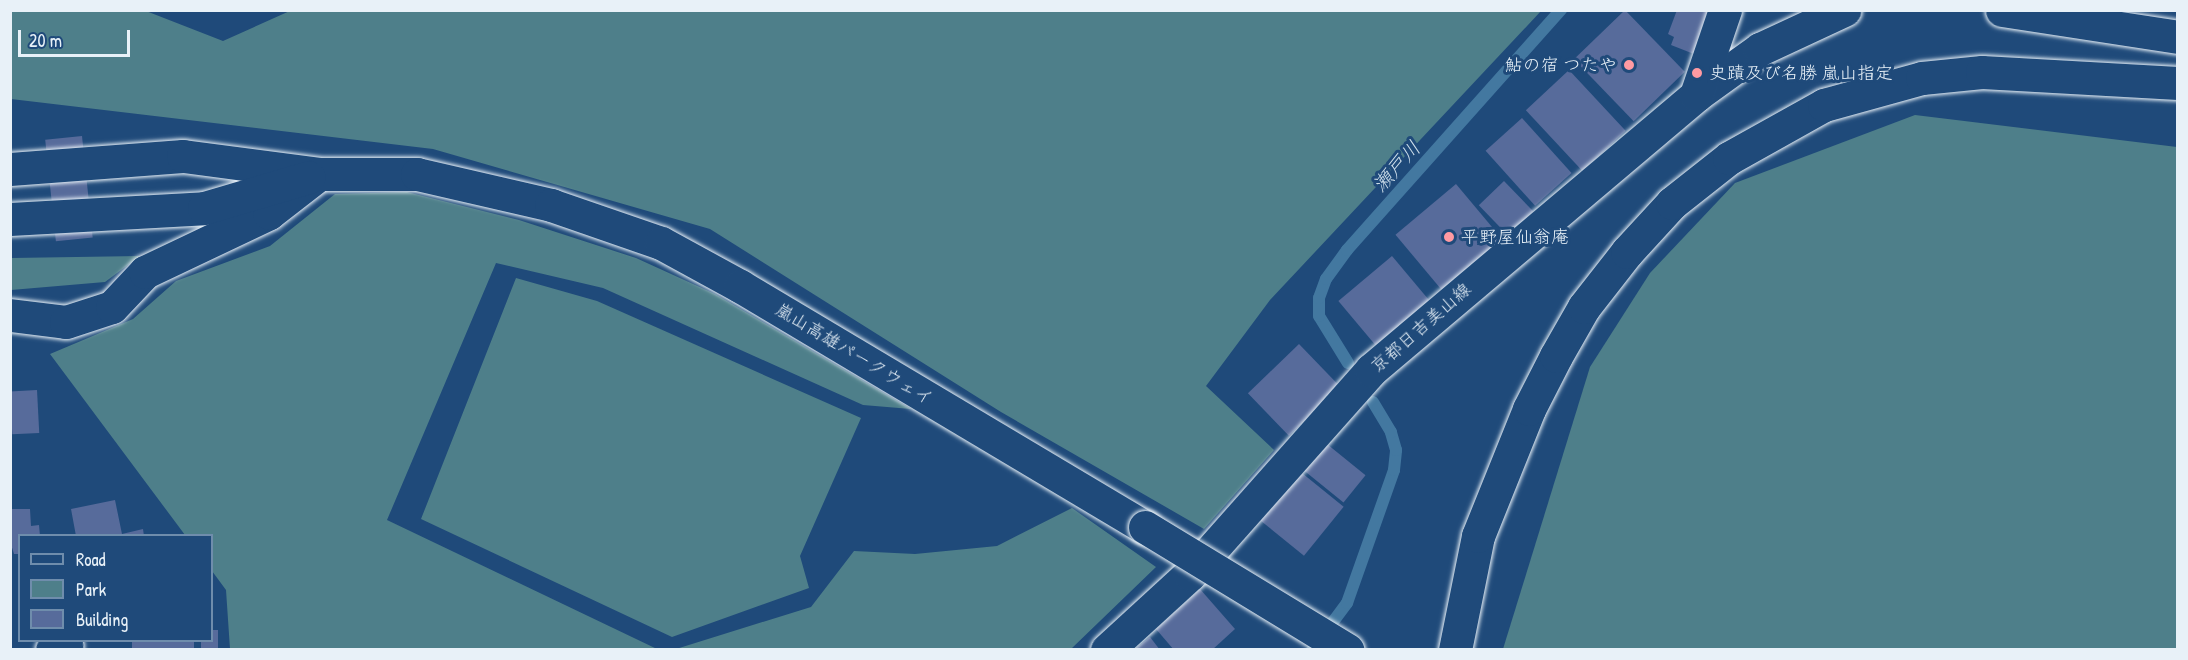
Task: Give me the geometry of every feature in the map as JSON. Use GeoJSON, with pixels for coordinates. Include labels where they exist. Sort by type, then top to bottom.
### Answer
{"type":"FeatureCollection","features":[{"type":"Feature","properties":{"kind":"street"},"geometry":{"type":"LineString","coordinates":[[1696,95],[1725,10]]}},
{"type":"Feature","properties":{"kind":"street","name":"京都日吉美山線"},"geometry":{"type":"LineString","coordinates":[[1107,650],[1190,574],[1371,370],[1696,95],[1760,49],[1844,10]]}},
{"type":"Feature","properties":{"kind":"street"},"geometry":{"type":"LineString","coordinates":[[2002,10],[2178,37]]}},
{"type":"Feature","properties":{"kind":"street"},"geometry":{"type":"LineString","coordinates":[[1455,650],[1478,536],[1529,409],[1556,356],[1584,307],[1627,252],[1672,203],[1729,158],[1824,105],[1922,78],[1982,72],[2178,83]]}},
{"type":"Feature","properties":{"kind":"street","name":"嵐山高雄パークウェイ"},"geometry":{"type":"LineString","coordinates":[[10,169],[183,156],[319,174],[417,174],[551,205],[661,243],[740,286],[1347,650]]}},
{"type":"Feature","properties":{"kind":"street"},"geometry":{"type":"LineString","coordinates":[[10,315],[66,322],[112,307],[146,272],[268,213],[319,174]]}},
{"type":"Feature","properties":{"kind":"street","name":"嵐山高雄パークウェイ"},"geometry":{"type":"LineString","coordinates":[[10,219],[204,208],[319,174]]}},
{"type":"Feature","properties":{"kind":"green space"},"geometry":{"type":"Polygon","coordinates":[[[292,10],[1541,11],[1270,300],[1206,386],[1274,450],[1204,529],[1001,412],[710,229],[433,149],[11,99],[11,11],[146,11],[223,41],[292,10]]]}},
{"type":"Feature","properties":{"kind":"green space"},"geometry":{"type":"Polygon","coordinates":[[[1915,115],[2177,147],[2177,649],[1503,649],[1590,367],[1650,273],[1735,183],[1915,115]]]}},
{"type":"Feature","properties":{"kind":"green space"},"geometry":{"type":"Polygon","coordinates":[[[407,192],[519,220],[636,258],[715,294],[911,409],[863,405],[603,288],[496,263],[387,520],[657,649],[230,649],[226,590],[213,572],[213,534],[184,534],[50,354],[133,319],[176,281],[270,246],[335,194],[407,192]]]}},
{"type":"Feature","properties":{"kind":"green space"},"geometry":{"type":"Polygon","coordinates":[[[140,256],[105,282],[11,290],[11,258],[140,256]]]}},
{"type":"Feature","properties":{"kind":"green space"},"geometry":{"type":"Polygon","coordinates":[[[516,278],[597,301],[861,418],[800,556],[809,588],[672,637],[421,519],[516,278]]]}},
{"type":"Feature","properties":{"kind":"green space"},"geometry":{"type":"Polygon","coordinates":[[[1072,508],[1156,567],[1071,649],[676,649],[811,607],[854,551],[915,554],[997,546],[1072,508]]]}},
{"type":"Feature","properties":{"kind":"building","name":"鮎の宿 つたや"},"geometry":{"type":"Polygon","coordinates":[[[1625,10],[1685,72],[1634,121],[1574,59],[1625,10]]]}},
{"type":"Feature","properties":{"kind":"building"},"geometry":{"type":"Polygon","coordinates":[[[1677,10],[1716,10],[1699,56],[1671,45],[1674,37],[1668,34],[1677,10]]]}},
{"type":"Feature","properties":{"kind":"building"},"geometry":{"type":"Polygon","coordinates":[[[1569,70],[1626,131],[1582,171],[1526,110],[1569,70]]]}},
{"type":"Feature","properties":{"kind":"building"},"geometry":{"type":"Polygon","coordinates":[[[1522,118],[1572,173],[1535,206],[1486,151],[1522,118]]]}},
{"type":"Feature","properties":{"kind":"building"},"geometry":{"type":"Polygon","coordinates":[[[82,136],[93,237],[56,241],[45,140],[82,136]]]}},
{"type":"Feature","properties":{"kind":"building"},"geometry":{"type":"Polygon","coordinates":[[[1504,181],[1533,211],[1508,236],[1479,205],[1504,181]]]}},
{"type":"Feature","properties":{"kind":"building","name":"平野屋仙翁庵"},"geometry":{"type":"Polygon","coordinates":[[[1456,184],[1502,239],[1442,290],[1395,235],[1456,184]]]}},
{"type":"Feature","properties":{"kind":"building"},"geometry":{"type":"Polygon","coordinates":[[[1392,256],[1433,305],[1380,350],[1338,301],[1392,256]]]}},
{"type":"Feature","properties":{"kind":"building"},"geometry":{"type":"Polygon","coordinates":[[[1299,344],[1340,386],[1289,436],[1248,393],[1299,344]]]}},
{"type":"Feature","properties":{"kind":"building"},"geometry":{"type":"Polygon","coordinates":[[[37,390],[39,433],[12,434],[10,391],[37,390]]]}},
{"type":"Feature","properties":{"kind":"building"},"geometry":{"type":"Polygon","coordinates":[[[1322,440],[1366,475],[1343,502],[1300,467],[1322,440]]]}},
{"type":"Feature","properties":{"kind":"building"},"geometry":{"type":"Polygon","coordinates":[[[1297,469],[1344,507],[1304,556],[1257,518],[1297,469]]]}},
{"type":"Feature","properties":{"kind":"building"},"geometry":{"type":"Polygon","coordinates":[[[115,500],[122,534],[76,534],[71,509],[115,500]]]}},
{"type":"Feature","properties":{"kind":"building"},"geometry":{"type":"Polygon","coordinates":[[[10,509],[30,509],[31,526],[39,525],[40,534],[18,534],[18,554],[14,554],[10,541],[10,509]]]}},
{"type":"Feature","properties":{"kind":"building"},"geometry":{"type":"Polygon","coordinates":[[[143,529],[144,534],[122,534],[143,529]]]}},
{"type":"Feature","properties":{"kind":"building"},"geometry":{"type":"Polygon","coordinates":[[[1200,589],[1235,629],[1212,650],[1174,650],[1156,629],[1200,589]]]}},
{"type":"Feature","properties":{"kind":"building"},"geometry":{"type":"Polygon","coordinates":[[[213,630],[218,630],[218,650],[201,650],[201,642],[213,642],[213,630]]]}},
{"type":"Feature","properties":{"kind":"building"},"geometry":{"type":"Polygon","coordinates":[[[1150,637],[1160,650],[1134,650],[1150,637]]]}},
{"type":"Feature","properties":{"kind":"building"},"geometry":{"type":"Polygon","coordinates":[[[132,642],[194,642],[194,650],[132,650],[132,642]]]}},
{"type":"Feature","properties":{"kind":"waterway","name":"瀬戸川"},"geometry":{"type":"LineString","coordinates":[[1348,363],[1319,316],[1319,298],[1326,279],[1347,250],[1561,10]]}},
{"type":"Feature","properties":{"kind":"waterway","name":"瀬戸川"},"geometry":{"type":"LineString","coordinates":[[1312,650],[1347,603],[1394,470],[1396,450],[1391,432],[1373,402]]}},
{"type":"Feature","properties":{"kind":"place","name":"鮎の宿 つたや"},"geometry":{"type":"Point","coordinates":[1629,65]}},
{"type":"Feature","properties":{"kind":"place","name":"史蹟及び名勝 嵐山指定"},"geometry":{"type":"Point","coordinates":[1697,73]}},
{"type":"Feature","properties":{"kind":"place","name":"平野屋仙翁庵"},"geometry":{"type":"Point","coordinates":[1449,237]}}]}
